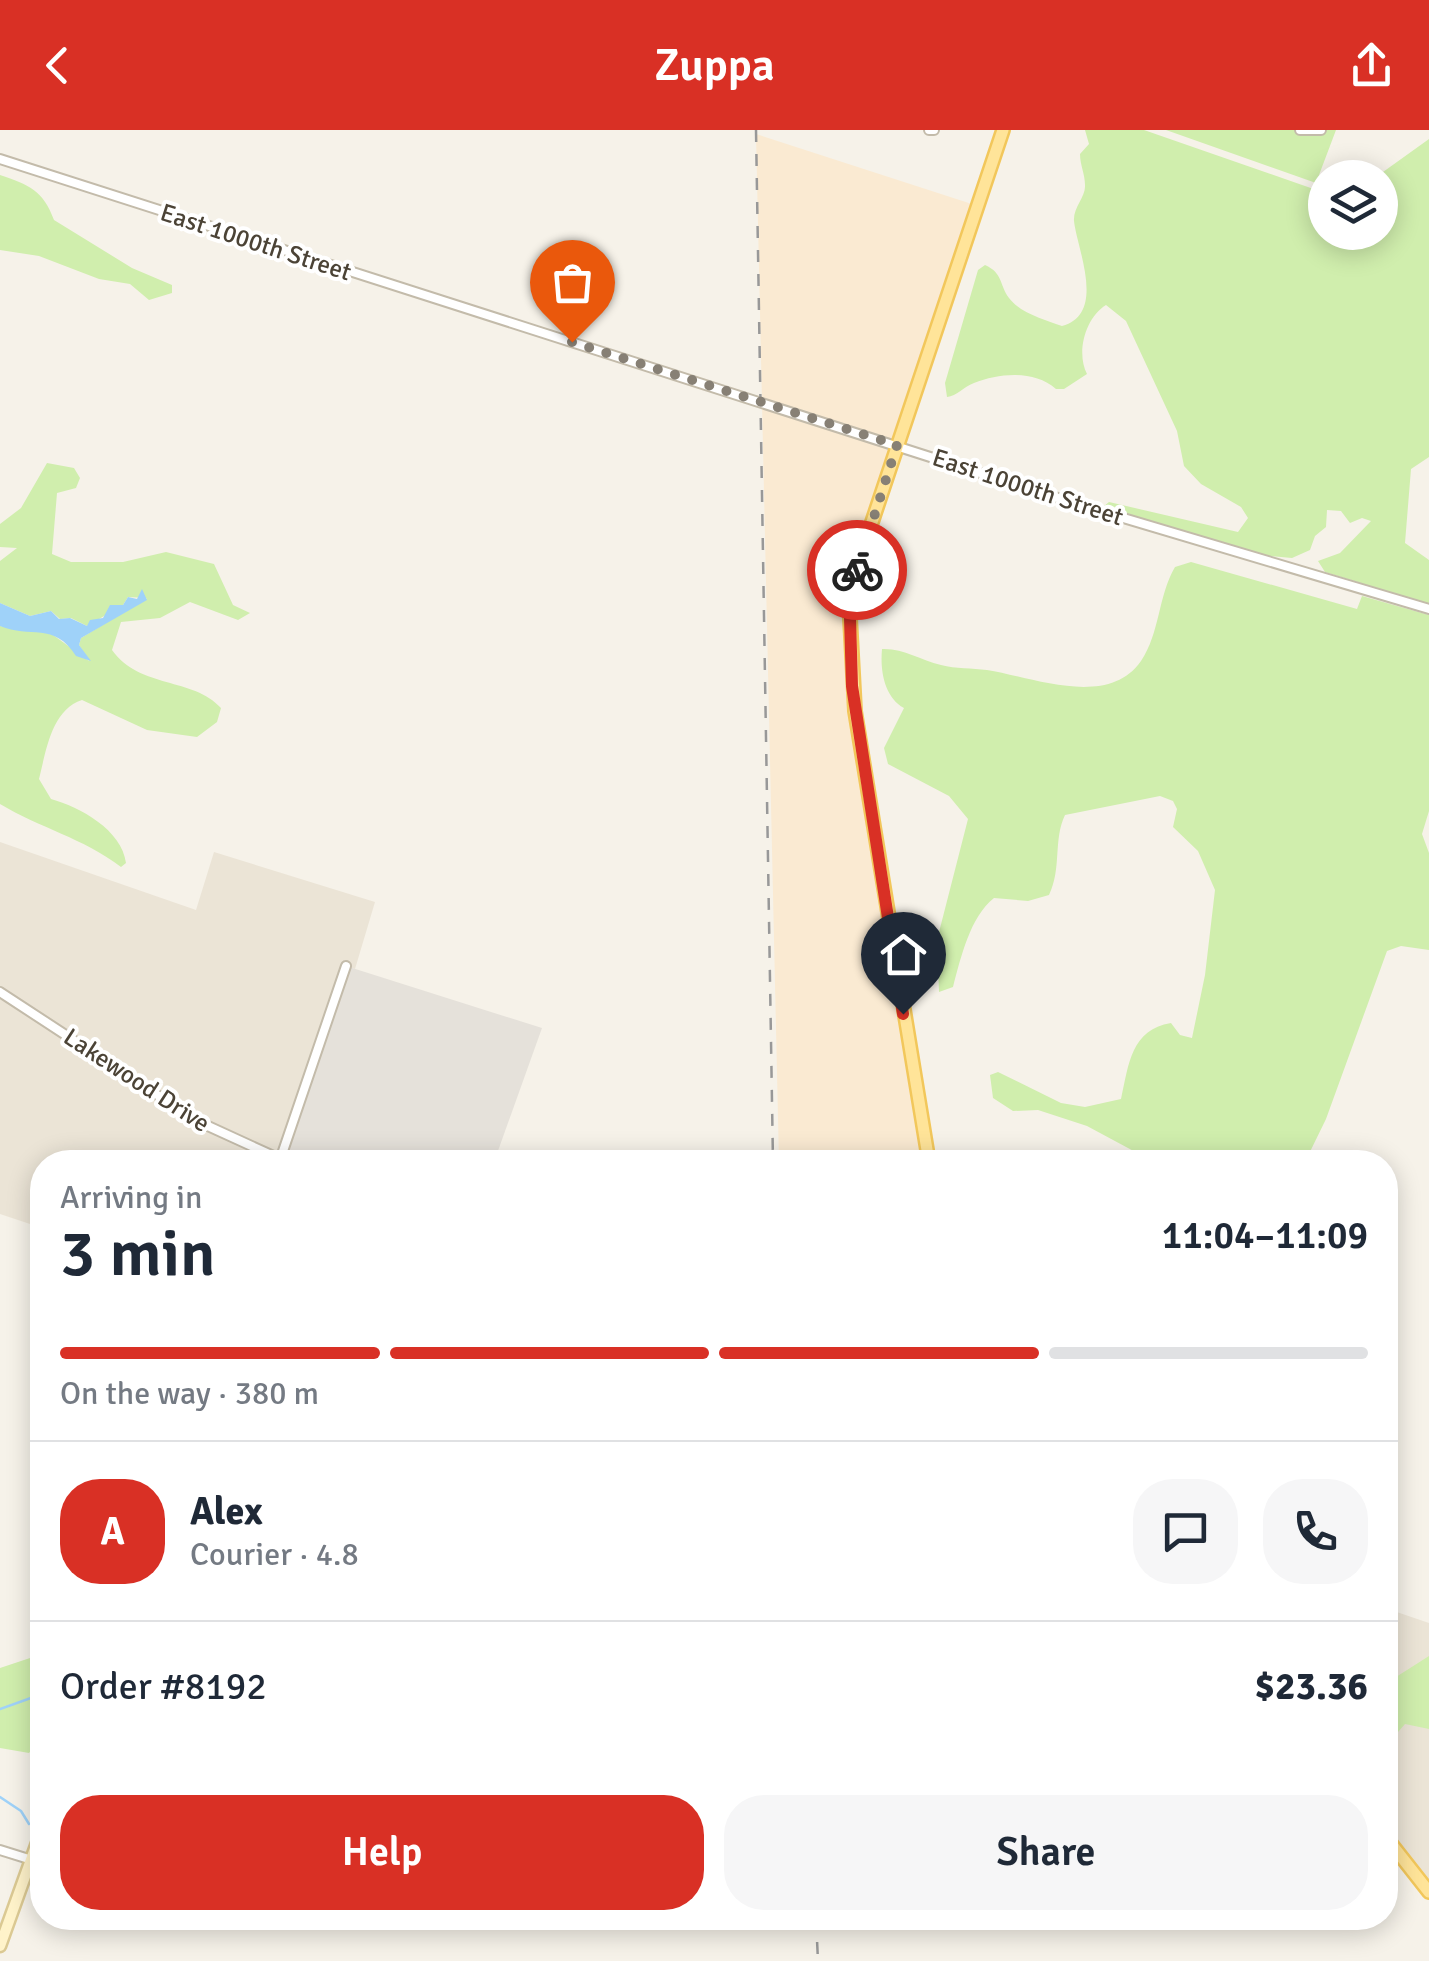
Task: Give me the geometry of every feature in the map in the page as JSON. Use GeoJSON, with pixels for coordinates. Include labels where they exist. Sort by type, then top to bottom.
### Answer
{"type":"FeatureCollection","features":[{"type":"Feature","properties":{"kind":"main road"},"geometry":{"type":"LineString","coordinates":[[927,1150],[913,1084],[850,660],[850,618],[858,569],[897,445],[1004,130]]}},
{"type":"Feature","properties":{"kind":"main road"},"geometry":{"type":"LineString","coordinates":[[1398,1853],[1429,1892]]}},
{"type":"Feature","properties":{"kind":"main road"},"geometry":{"type":"LineString","coordinates":[[0,1946],[30,1865]]}},
{"type":"Feature","properties":{"kind":"street"},"geometry":{"type":"LineString","coordinates":[[1300,130],[1321,130]]}},
{"type":"Feature","properties":{"kind":"street","name":"East 1000th Street"},"geometry":{"type":"LineString","coordinates":[[0,159],[1259,561],[1429,609]]}},
{"type":"Feature","properties":{"kind":"street"},"geometry":{"type":"LineString","coordinates":[[284,1150],[346,966]]}},
{"type":"Feature","properties":{"kind":"street","name":"Lakewood Drive"},"geometry":{"type":"LineString","coordinates":[[0,992],[197,1121],[257,1150]]}},
{"type":"Feature","properties":{"kind":"street"},"geometry":{"type":"LineString","coordinates":[[0,1850],[30,1859]]}},
{"type":"Feature","properties":{"kind":"shaded area"},"geometry":{"type":"Polygon","coordinates":[[[756,134],[978,206],[865,543],[850,661],[927,1150],[779,1150],[756,134]]]}},
{"type":"Feature","properties":{"kind":"shaded area"},"geometry":{"type":"Polygon","coordinates":[[[0,842],[196,910],[214,852],[375,902],[355,969],[347,966],[283,1150],[30,1150],[30,1224],[0,1214],[0,842]]]}},
{"type":"Feature","properties":{"kind":"shaded area"},"geometry":{"type":"Polygon","coordinates":[[[346,966],[542,1028],[498,1150],[283,1150],[346,966]]]}},
{"type":"Feature","properties":{"kind":"shaded area"},"geometry":{"type":"Polygon","coordinates":[[[1398,1612],[1429,1623],[1429,1891],[1398,1852],[1398,1612]]]}},
{"type":"Feature","properties":{"kind":"green space"},"geometry":{"type":"Polygon","coordinates":[[[1085,130],[1144,130],[1308,187],[1308,250],[1398,250],[1398,161],[1429,139],[1429,457],[1411,469],[1405,543],[1429,560],[1429,604],[1325,572],[1318,561],[1340,553],[1371,521],[1362,518],[1350,523],[1341,511],[1327,510],[1326,527],[1315,536],[1310,550],[1292,558],[1257,555],[1106,511],[1103,507],[1109,502],[1238,532],[1248,518],[1241,507],[1201,484],[1184,466],[1177,431],[1126,321],[1106,305],[1093,318],[1084,337],[1082,356],[1087,374],[1064,389],[1027,376],[1006,375],[974,383],[947,397],[945,383],[978,270],[985,265],[998,275],[1014,303],[1034,315],[1062,326],[1076,319],[1083,308],[1086,280],[1074,221],[1085,189],[1080,154],[1089,144],[1085,130]]]}},
{"type":"Feature","properties":{"kind":"green space"},"geometry":{"type":"Polygon","coordinates":[[[1166,130],[1336,130],[1325,160],[1308,160],[1308,180],[1166,130]]]}},
{"type":"Feature","properties":{"kind":"green space"},"geometry":{"type":"Polygon","coordinates":[[[0,175],[34,190],[54,220],[132,268],[172,285],[172,293],[149,300],[130,284],[99,279],[39,256],[0,250],[0,175]]]}},
{"type":"Feature","properties":{"kind":"green space"},"geometry":{"type":"Polygon","coordinates":[[[47,463],[74,468],[80,478],[76,488],[57,493],[52,554],[71,562],[123,562],[166,552],[214,564],[233,605],[250,613],[238,620],[190,602],[160,618],[121,622],[112,650],[124,662],[151,677],[196,691],[221,708],[217,722],[197,737],[147,730],[82,700],[57,722],[39,779],[51,799],[86,814],[108,830],[123,851],[126,863],[121,867],[92,848],[0,804],[0,626],[49,632],[89,661],[79,645],[81,638],[147,598],[128,597],[123,605],[87,626],[71,618],[60,619],[51,611],[30,616],[0,603],[0,561],[17,548],[0,547],[0,524],[21,508],[47,463]]]}},
{"type":"Feature","properties":{"kind":"green space"},"geometry":{"type":"Polygon","coordinates":[[[1191,562],[1357,609],[1362,596],[1429,615],[1429,811],[1422,834],[1429,853],[1429,950],[1401,946],[1387,951],[1326,1119],[1311,1150],[1132,1150],[1087,1126],[1038,1110],[1013,1111],[993,1098],[990,1075],[998,1072],[1061,1103],[1085,1107],[1121,1099],[1134,1050],[1147,1033],[1171,1023],[1180,1035],[1192,1038],[1205,975],[1215,890],[1198,851],[1173,827],[1177,809],[1173,801],[1160,796],[1065,815],[1049,895],[1028,901],[994,898],[973,927],[953,987],[939,992],[937,940],[968,819],[949,796],[888,764],[884,748],[904,708],[892,697],[885,682],[882,649],[947,666],[1047,683],[1090,687],[1109,684],[1127,675],[1141,661],[1175,567],[1191,562]]]}},
{"type":"Feature","properties":{"kind":"green space"},"geometry":{"type":"Polygon","coordinates":[[[1429,1656],[1429,1729],[1405,1724],[1398,1732],[1398,1676],[1429,1656]]]}},
{"type":"Feature","properties":{"kind":"green space"},"geometry":{"type":"Polygon","coordinates":[[[30,1658],[29,1753],[0,1748],[0,1668],[30,1658]]]}},
{"type":"Feature","properties":{"kind":"water"},"geometry":{"type":"Polygon","coordinates":[[[142,589],[147,600],[81,638],[79,645],[91,661],[76,656],[59,638],[0,626],[0,603],[30,616],[51,611],[59,619],[70,618],[87,626],[90,620],[103,618],[110,605],[123,605],[128,597],[137,599],[142,589]]]}},
{"type":"Feature","properties":{"kind":"waterway"},"geometry":{"type":"LineString","coordinates":[[0,1709],[30,1698]]}},
{"type":"Feature","properties":{"kind":"waterway"},"geometry":{"type":"LineString","coordinates":[[0,1797],[21,1811],[29,1824]]}},
{"type":"Feature","properties":{"kind":"railway"},"geometry":{"type":"LineString","coordinates":[[756,130],[773,1150]]}},
{"type":"Feature","properties":{"kind":"railway"},"geometry":{"type":"LineString","coordinates":[[817,1930],[818,1961]]}},
{"type":"Feature","properties":{"kind":"way so far"},"geometry":{"type":"LineString","coordinates":[[572,342],[897,445],[857,570]]}},
{"type":"Feature","properties":{"kind":"route"},"geometry":{"type":"LineString","coordinates":[[857,570],[850,618],[852,686],[903,1014]]}}]}
